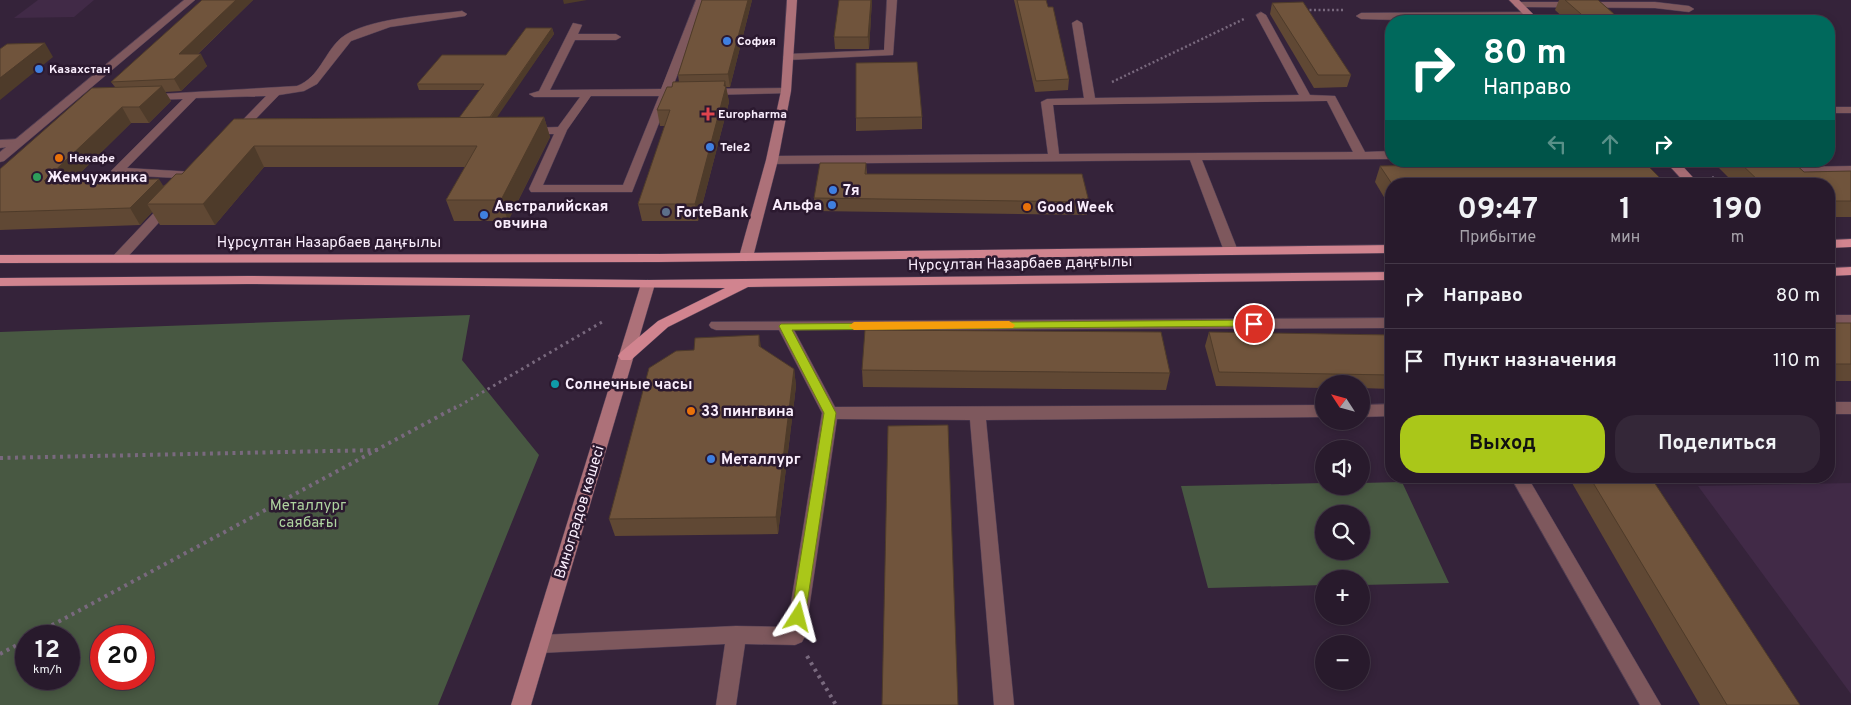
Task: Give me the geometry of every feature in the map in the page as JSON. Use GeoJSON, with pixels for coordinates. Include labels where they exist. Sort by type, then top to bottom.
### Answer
{"type":"FeatureCollection","features":[{"type":"Feature","properties":{"kind":"main road"},"geometry":{"type":"LineString","coordinates":[[626,356],[663,324],[747,282],[746,257],[772,160],[786,91],[792,0]]}},
{"type":"Feature","properties":{"kind":"main road"},"geometry":{"type":"LineString","coordinates":[[1516,3],[1529,15]]}},
{"type":"Feature","properties":{"kind":"main road"},"geometry":{"type":"LineString","coordinates":[[1676,167],[1687,178]]}},
{"type":"Feature","properties":{"kind":"main road"},"geometry":{"type":"LineString","coordinates":[[1835,244],[1851,244]]}},
{"type":"Feature","properties":{"kind":"main road","name":"Нұрсұлтан Назарбаев даңғылы"},"geometry":{"type":"LineString","coordinates":[[0,259],[659,258],[1385,249]]}},
{"type":"Feature","properties":{"kind":"main road"},"geometry":{"type":"LineString","coordinates":[[648,284],[659,258]]}},
{"type":"Feature","properties":{"kind":"main road"},"geometry":{"type":"LineString","coordinates":[[1835,272],[1851,271]]}},
{"type":"Feature","properties":{"kind":"main road","name":"Нұрсұлтан Назарбаев даңғылы"},"geometry":{"type":"LineString","coordinates":[[0,282],[247,280],[648,284],[1385,276]]}},
{"type":"Feature","properties":{"kind":"main road","name":"Виноградов көшесі"},"geometry":{"type":"LineString","coordinates":[[521,705],[648,284]]}},
{"type":"Feature","properties":{"kind":"street"},"geometry":{"type":"LineString","coordinates":[[0,158],[190,0]]}},
{"type":"Feature","properties":{"kind":"street"},"geometry":{"type":"LineString","coordinates":[[588,93],[561,130],[535,189],[628,189],[702,0]]}},
{"type":"Feature","properties":{"kind":"street"},"geometry":{"type":"LineString","coordinates":[[788,57],[889,53],[892,0]]}},
{"type":"Feature","properties":{"kind":"street"},"geometry":{"type":"LineString","coordinates":[[1595,2],[1609,15]]}},
{"type":"Feature","properties":{"kind":"street"},"geometry":{"type":"LineString","coordinates":[[1516,3],[1652,2],[1689,9]]}},
{"type":"Feature","properties":{"kind":"street"},"geometry":{"type":"LineString","coordinates":[[137,97],[298,90],[311,85],[346,39],[392,23],[462,14]]}},
{"type":"Feature","properties":{"kind":"street"},"geometry":{"type":"LineString","coordinates":[[1261,16],[1307,98]]}},
{"type":"Feature","properties":{"kind":"street"},"geometry":{"type":"LineString","coordinates":[[1360,16],[1385,17]]}},
{"type":"Feature","properties":{"kind":"street"},"geometry":{"type":"LineString","coordinates":[[1077,23],[1089,97]]}},
{"type":"Feature","properties":{"kind":"street"},"geometry":{"type":"LineString","coordinates":[[577,25],[538,94],[786,91]]}},
{"type":"Feature","properties":{"kind":"street"},"geometry":{"type":"LineString","coordinates":[[572,36],[616,37]]}},
{"type":"Feature","properties":{"kind":"street"},"geometry":{"type":"LineString","coordinates":[[254,134],[231,137],[276,92]]}},
{"type":"Feature","properties":{"kind":"street"},"geometry":{"type":"LineString","coordinates":[[118,258],[198,172],[117,171],[193,95]]}},
{"type":"Feature","properties":{"kind":"street"},"geometry":{"type":"LineString","coordinates":[[1054,158],[1047,102],[1089,97],[1331,98],[1361,156]]}},
{"type":"Feature","properties":{"kind":"street"},"geometry":{"type":"LineString","coordinates":[[70,100],[92,99]]}},
{"type":"Feature","properties":{"kind":"street"},"geometry":{"type":"LineString","coordinates":[[1835,110],[1851,110]]}},
{"type":"Feature","properties":{"kind":"street"},"geometry":{"type":"LineString","coordinates":[[512,131],[561,130]]}},
{"type":"Feature","properties":{"kind":"street"},"geometry":{"type":"LineString","coordinates":[[0,144],[17,143]]}},
{"type":"Feature","properties":{"kind":"street"},"geometry":{"type":"LineString","coordinates":[[772,160],[1385,156]]}},
{"type":"Feature","properties":{"kind":"street"},"geometry":{"type":"LineString","coordinates":[[1195,157],[1231,251]]}},
{"type":"Feature","properties":{"kind":"street"},"geometry":{"type":"LineString","coordinates":[[1787,167],[1792,171],[1851,170]]}},
{"type":"Feature","properties":{"kind":"street"},"geometry":{"type":"LineString","coordinates":[[1835,320],[1851,320]]}},
{"type":"Feature","properties":{"kind":"street"},"geometry":{"type":"LineString","coordinates":[[716,326],[1385,323]]}},
{"type":"Feature","properties":{"kind":"street"},"geometry":{"type":"LineString","coordinates":[[540,644],[736,635],[795,636],[830,413],[785,326]]}},
{"type":"Feature","properties":{"kind":"street"},"geometry":{"type":"LineString","coordinates":[[1835,408],[1851,408]]}},
{"type":"Feature","properties":{"kind":"street"},"geometry":{"type":"LineString","coordinates":[[1370,411],[1385,410]]}},
{"type":"Feature","properties":{"kind":"street"},"geometry":{"type":"LineString","coordinates":[[830,413],[977,414],[1315,411]]}},
{"type":"Feature","properties":{"kind":"street"},"geometry":{"type":"LineString","coordinates":[[977,414],[1004,705]]}},
{"type":"Feature","properties":{"kind":"street"},"geometry":{"type":"LineString","coordinates":[[1522,483],[1651,705]]}},
{"type":"Feature","properties":{"kind":"street"},"geometry":{"type":"LineString","coordinates":[[726,705],[736,635]]}},
{"type":"Feature","properties":{"kind":"path"},"geometry":{"type":"LineString","coordinates":[[1301,10],[1351,10]]}},
{"type":"Feature","properties":{"kind":"path"},"geometry":{"type":"LineString","coordinates":[[1089,97],[1245,19]]}},
{"type":"Feature","properties":{"kind":"path"},"geometry":{"type":"LineString","coordinates":[[52,625],[479,395],[602,322]]}},
{"type":"Feature","properties":{"kind":"path"},"geometry":{"type":"LineString","coordinates":[[0,458],[378,450]]}},
{"type":"Feature","properties":{"kind":"path"},"geometry":{"type":"LineString","coordinates":[[795,636],[836,705]]}},
{"type":"Feature","properties":{"kind":"path"},"geometry":{"type":"LineString","coordinates":[[0,654],[15,646]]}},
{"type":"Feature","properties":{"kind":"shaded area"},"geometry":{"type":"Polygon","coordinates":[[[38,0],[94,0],[74,17],[14,18],[38,0]]]}},
{"type":"Feature","properties":{"kind":"shaded area"},"geometry":{"type":"Polygon","coordinates":[[[1851,483],[1851,694],[1698,486],[1851,483]]]}},
{"type":"Feature","properties":{"kind":"green space","name":"Металлург саябағы"},"geometry":{"type":"Polygon","coordinates":[[[470,315],[462,360],[539,455],[438,705],[0,705],[0,332],[470,315]]]}},
{"type":"Feature","properties":{"kind":"green space"},"geometry":{"type":"Polygon","coordinates":[[[1315,483],[1315,495],[1370,495],[1370,483],[1402,483],[1449,583],[1370,585],[1370,570],[1315,570],[1315,585],[1208,588],[1181,486],[1315,483]]]}},
{"type":"Feature","properties":{"kind":"building"},"geometry":{"type":"Polygon","coordinates":[[[202,0],[236,0],[179,54],[201,54],[174,79],[111,82],[202,0]]]}},
{"type":"Feature","properties":{"kind":"building"},"geometry":{"type":"Polygon","coordinates":[[[702,0],[748,0],[728,74],[678,75],[702,0]]]}},
{"type":"Feature","properties":{"kind":"building"},"geometry":{"type":"Polygon","coordinates":[[[839,0],[871,0],[868,37],[834,37],[839,0]]]}},
{"type":"Feature","properties":{"kind":"building"},"geometry":{"type":"Polygon","coordinates":[[[1017,0],[1046,0],[1048,7],[1053,7],[1069,79],[1036,81],[1017,0]]]}},
{"type":"Feature","properties":{"kind":"building"},"geometry":{"type":"Polygon","coordinates":[[[1565,0],[1598,0],[1615,15],[1582,15],[1565,0]]]}},
{"type":"Feature","properties":{"kind":"building"},"geometry":{"type":"Polygon","coordinates":[[[1303,2],[1351,75],[1318,75],[1272,3],[1303,2]]]}},
{"type":"Feature","properties":{"kind":"building"},"geometry":{"type":"Polygon","coordinates":[[[526,28],[552,28],[490,117],[459,118],[484,84],[417,84],[442,55],[506,55],[526,28]]]}},
{"type":"Feature","properties":{"kind":"building"},"geometry":{"type":"Polygon","coordinates":[[[45,43],[0,78],[0,49],[7,44],[45,43]]]}},
{"type":"Feature","properties":{"kind":"building"},"geometry":{"type":"Polygon","coordinates":[[[917,62],[922,117],[856,118],[856,63],[917,62]]]}},
{"type":"Feature","properties":{"kind":"building"},"geometry":{"type":"Polygon","coordinates":[[[725,81],[724,86],[726,86],[695,204],[638,204],[670,110],[657,110],[667,87],[672,87],[673,82],[725,81]]]}},
{"type":"Feature","properties":{"kind":"building"},"geometry":{"type":"Polygon","coordinates":[[[162,86],[139,107],[122,107],[44,181],[159,179],[130,208],[0,212],[0,169],[92,88],[162,86]]]}},
{"type":"Feature","properties":{"kind":"building"},"geometry":{"type":"Polygon","coordinates":[[[544,117],[501,200],[446,200],[477,146],[254,146],[203,204],[147,204],[176,174],[182,174],[234,119],[544,117]]]}},
{"type":"Feature","properties":{"kind":"building"},"geometry":{"type":"Polygon","coordinates":[[[820,163],[866,163],[865,174],[1082,174],[1089,202],[814,198],[820,163]]]}},
{"type":"Feature","properties":{"kind":"building"},"geometry":{"type":"Polygon","coordinates":[[[1380,166],[1649,167],[1660,178],[1388,178],[1380,166]]]}},
{"type":"Feature","properties":{"kind":"building"},"geometry":{"type":"Polygon","coordinates":[[[1744,167],[1799,167],[1804,172],[1851,171],[1851,201],[1835,201],[1835,178],[1756,178],[1744,167]]]}},
{"type":"Feature","properties":{"kind":"building"},"geometry":{"type":"Polygon","coordinates":[[[1835,323],[1851,323],[1851,364],[1835,364],[1835,323]]]}},
{"type":"Feature","properties":{"kind":"building"},"geometry":{"type":"Polygon","coordinates":[[[865,330],[1161,332],[1170,373],[862,370],[865,330]]]}},
{"type":"Feature","properties":{"kind":"building"},"geometry":{"type":"Polygon","coordinates":[[[1209,332],[1385,335],[1385,375],[1219,372],[1209,332]]]}},
{"type":"Feature","properties":{"kind":"building","name":"Металлург"},"geometry":{"type":"Polygon","coordinates":[[[759,335],[759,346],[794,369],[776,517],[609,519],[649,368],[676,351],[694,350],[695,338],[759,335]]]}},
{"type":"Feature","properties":{"kind":"building"},"geometry":{"type":"Polygon","coordinates":[[[948,425],[958,705],[882,705],[888,426],[948,425]]]}},
{"type":"Feature","properties":{"kind":"building"},"geometry":{"type":"Polygon","coordinates":[[[1593,483],[1655,483],[1800,705],[1727,705],[1593,483]]]}},
{"type":"Feature","properties":{"kind":"slow traffic"},"geometry":{"type":"LineString","coordinates":[[854,326],[1009,325]]}},
{"type":"Feature","properties":{"kind":"place","name":"София"},"geometry":{"type":"Point","coordinates":[727,41]}},
{"type":"Feature","properties":{"kind":"place","name":"Казахстан"},"geometry":{"type":"Point","coordinates":[39,69]}},
{"type":"Feature","properties":{"kind":"place","name":"Europharma"},"geometry":{"type":"Point","coordinates":[708,114]}},
{"type":"Feature","properties":{"kind":"place","name":"Tele2"},"geometry":{"type":"Point","coordinates":[710,147]}},
{"type":"Feature","properties":{"kind":"place","name":"Некафе"},"geometry":{"type":"Point","coordinates":[59,158]}},
{"type":"Feature","properties":{"kind":"place","name":"Жемчужинка"},"geometry":{"type":"Point","coordinates":[37,177]}},
{"type":"Feature","properties":{"kind":"place","name":"7я"},"geometry":{"type":"Point","coordinates":[833,190]}},
{"type":"Feature","properties":{"kind":"place","name":"Альфа"},"geometry":{"type":"Point","coordinates":[832,205]}},
{"type":"Feature","properties":{"kind":"place","name":"Good Week"},"geometry":{"type":"Point","coordinates":[1027,207]}},
{"type":"Feature","properties":{"kind":"place","name":"ForteBank"},"geometry":{"type":"Point","coordinates":[666,212]}},
{"type":"Feature","properties":{"kind":"place","name":"Австралийская овчина"},"geometry":{"type":"Point","coordinates":[484,215]}},
{"type":"Feature","properties":{"kind":"place","name":"Солнечные часы"},"geometry":{"type":"Point","coordinates":[555,384]}},
{"type":"Feature","properties":{"kind":"place","name":"33 пингвина"},"geometry":{"type":"Point","coordinates":[691,411]}},
{"type":"Feature","properties":{"kind":"place","name":"Металлург"},"geometry":{"type":"Point","coordinates":[711,459]}},
{"type":"Feature","properties":{"kind":"route"},"geometry":{"type":"LineString","coordinates":[[798,617],[830,413],[785,326],[1254,324]]}}]}
